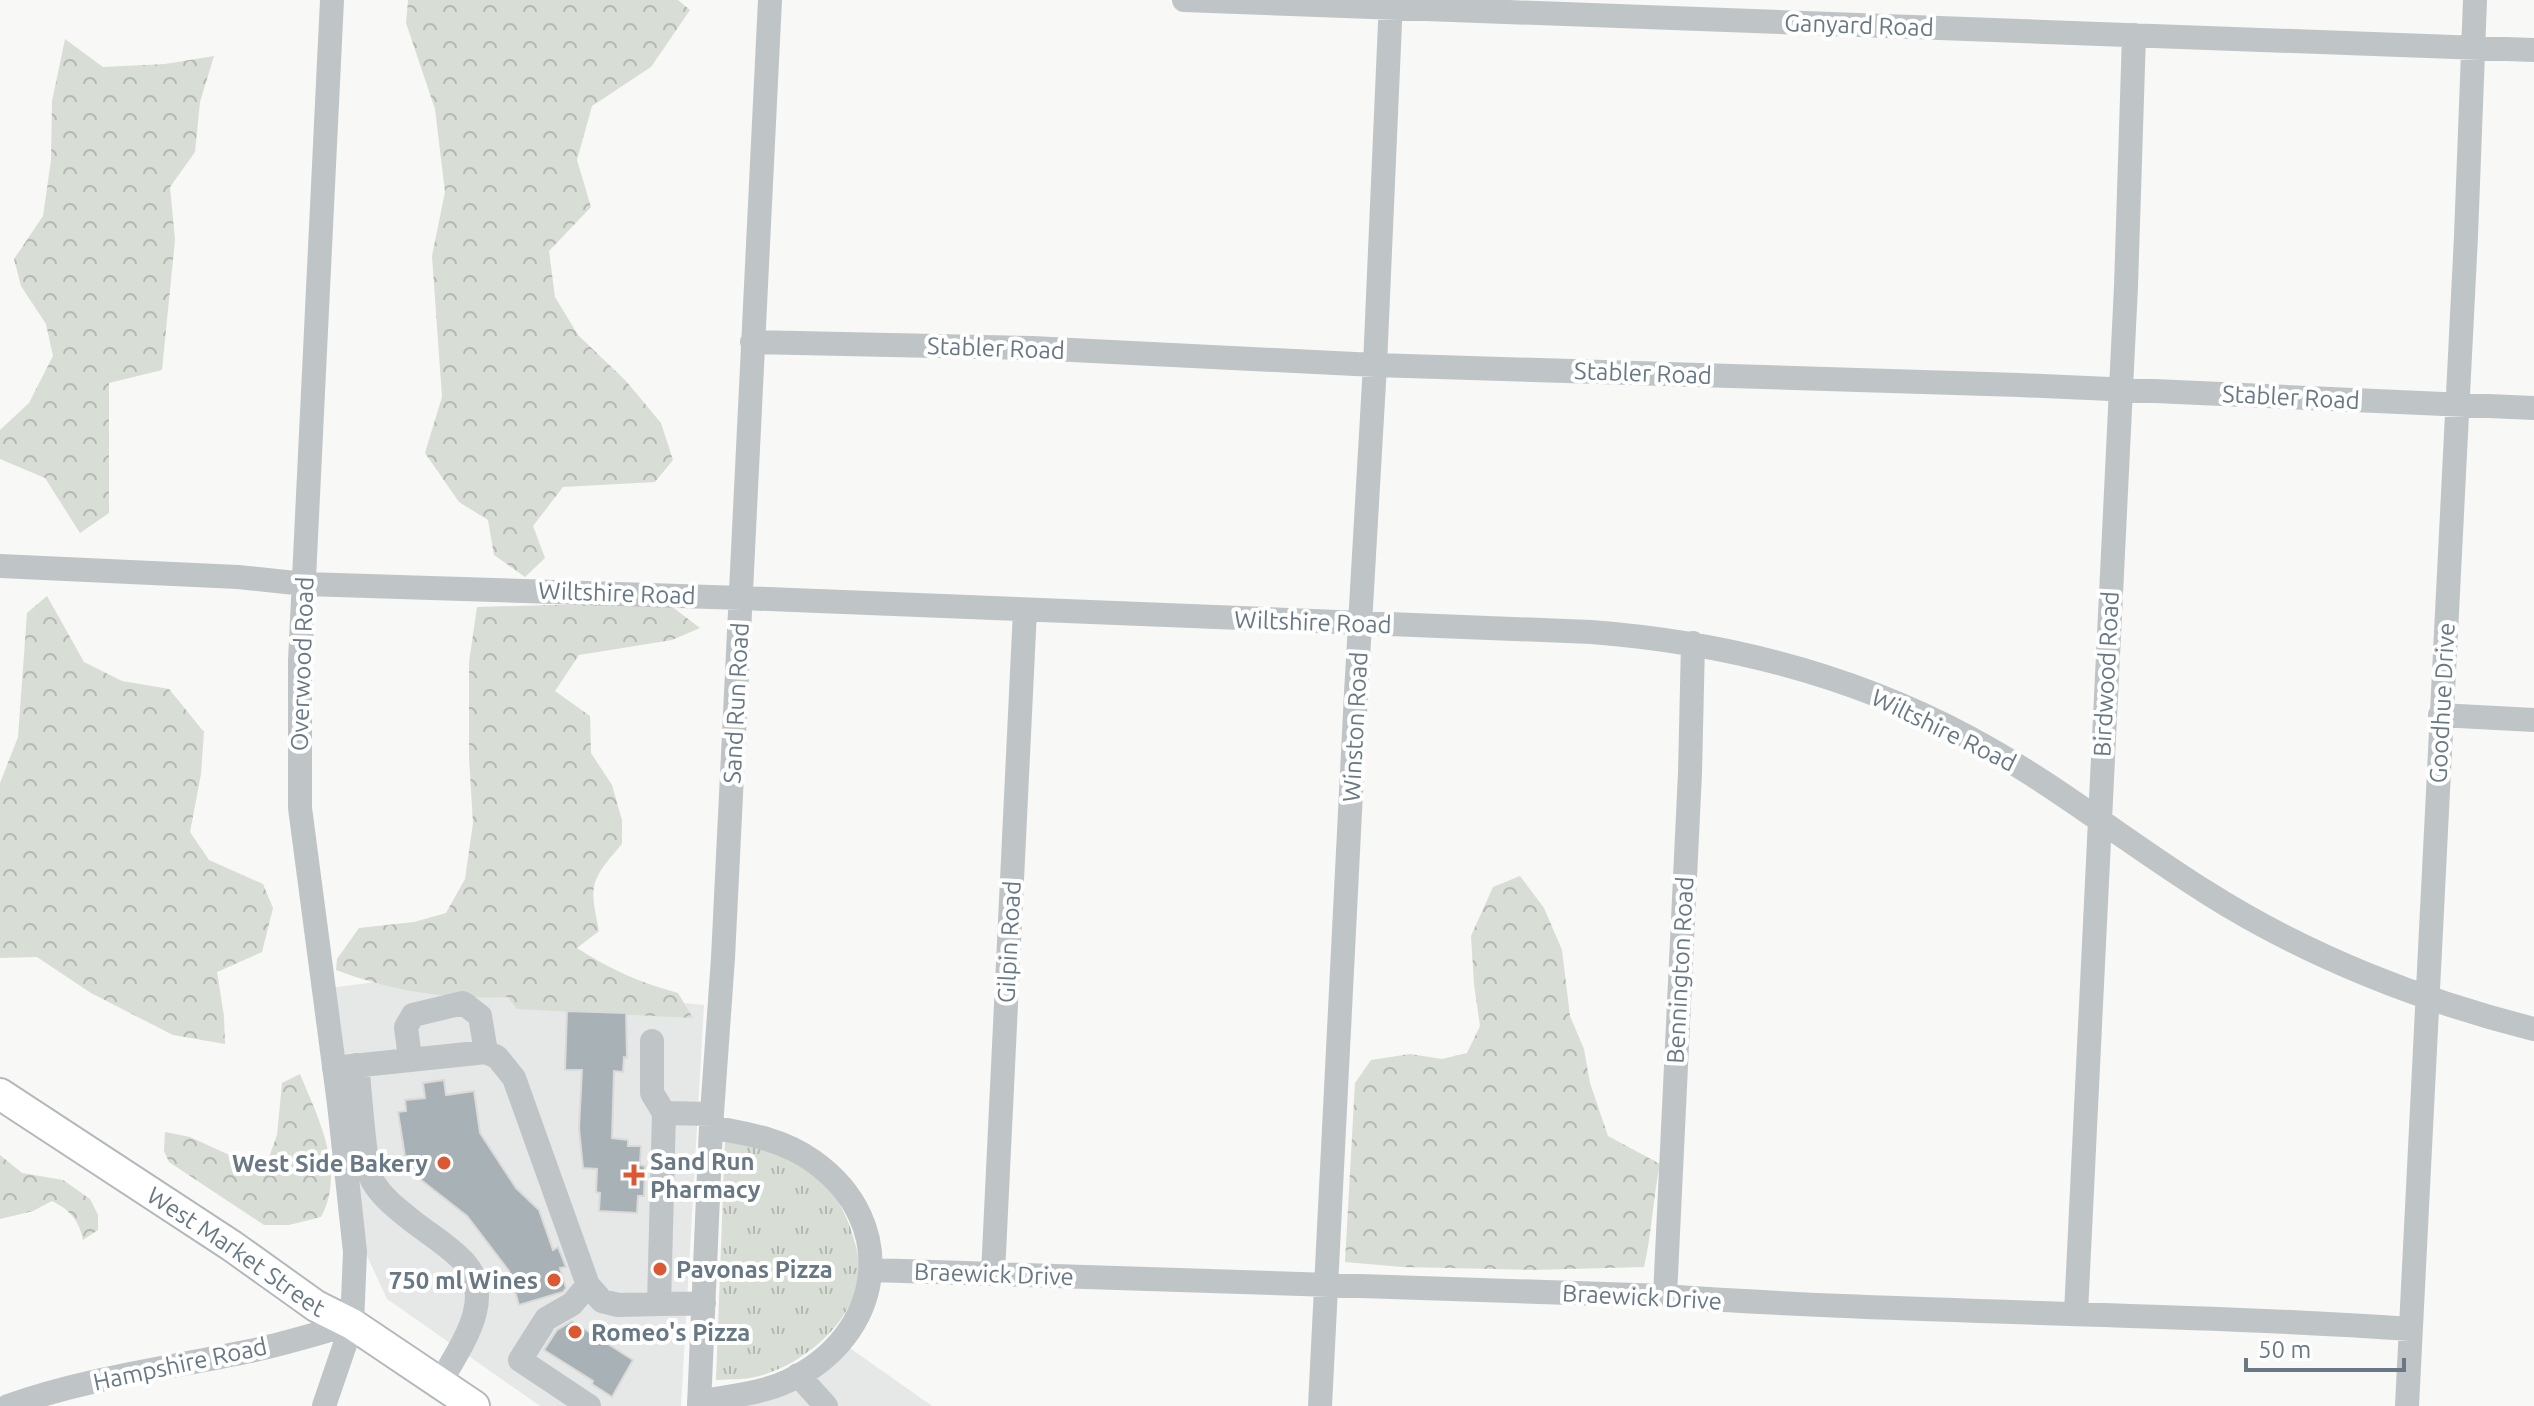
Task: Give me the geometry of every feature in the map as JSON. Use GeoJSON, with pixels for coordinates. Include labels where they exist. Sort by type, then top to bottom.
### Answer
{"type":"FeatureCollection","features":[{"type":"Feature","properties":{"kind":"main road","name":"West Market Street"},"geometry":{"type":"LineString","coordinates":[[0,1094],[232,1246],[316,1306],[352,1324],[474,1406]]}},
{"type":"Feature","properties":{"kind":"street","name":"Overwood Road"},"geometry":{"type":"LineString","coordinates":[[324,1406],[352,1324],[355,1252],[346,1066],[300,808],[300,661],[332,0]]}},
{"type":"Feature","properties":{"kind":"street","name":"Sand Run Road"},"geometry":{"type":"LineString","coordinates":[[699,1404],[770,0]]}},
{"type":"Feature","properties":{"kind":"street","name":"Ganyard Road"},"geometry":{"type":"LineString","coordinates":[[1184,0],[1391,3],[2534,50]]}},
{"type":"Feature","properties":{"kind":"street","name":"Goodhue Drive"},"geometry":{"type":"LineString","coordinates":[[2407,1406],[2458,404],[2475,0]]}},
{"type":"Feature","properties":{"kind":"street","name":"Winston Road"},"geometry":{"type":"LineString","coordinates":[[1320,1406],[1391,3]]}},
{"type":"Feature","properties":{"kind":"street","name":"Birdwood Road"},"geometry":{"type":"LineString","coordinates":[[2076,1313],[2134,35]]}},
{"type":"Feature","properties":{"kind":"street","name":"Stabler Road"},"geometry":{"type":"LineString","coordinates":[[752,342],[1032,348],[1375,365],[2120,390],[2534,408]]}},
{"type":"Feature","properties":{"kind":"street","name":"Wiltshire Road"},"geometry":{"type":"LineString","coordinates":[[0,566],[238,577],[305,584],[1591,632],[1693,643],[1770,660],[1874,694],[1939,722],[2034,775],[2208,894],[2288,938],[2352,968],[2426,996],[2534,1029]]}},
{"type":"Feature","properties":{"kind":"street","name":"Gilpin Road"},"geometry":{"type":"LineString","coordinates":[[993,1274],[1025,610]]}},
{"type":"Feature","properties":{"kind":"street","name":"Bennington Road"},"geometry":{"type":"LineString","coordinates":[[1665,1296],[1690,773],[1693,643]]}},
{"type":"Feature","properties":{"kind":"street"},"geometry":{"type":"LineString","coordinates":[[2440,715],[2534,720]]}},
{"type":"Feature","properties":{"kind":"street"},"geometry":{"type":"LineString","coordinates":[[410,1058],[406,1027],[413,1015],[463,1003],[480,1016],[486,1052]]}},
{"type":"Feature","properties":{"kind":"street"},"geometry":{"type":"LineString","coordinates":[[652,1041],[652,1093],[664,1113],[659,1304]]}},
{"type":"Feature","properties":{"kind":"street"},"geometry":{"type":"LineString","coordinates":[[440,1383],[474,1316],[478,1301],[476,1283],[473,1273],[462,1259],[389,1203],[371,1178],[346,1066],[486,1052],[497,1057],[514,1078],[588,1285],[602,1301],[618,1305],[704,1303]]}},
{"type":"Feature","properties":{"kind":"street"},"geometry":{"type":"LineString","coordinates":[[664,1113],[711,1120],[763,1136],[784,1143],[816,1162],[845,1192],[864,1228],[872,1270],[866,1297],[854,1324],[823,1360],[773,1387],[699,1404]]}},
{"type":"Feature","properties":{"kind":"street","name":"Braewick Drive"},"geometry":{"type":"LineString","coordinates":[[872,1270],[1665,1296],[1741,1302],[2076,1313],[2411,1329]]}},
{"type":"Feature","properties":{"kind":"street"},"geometry":{"type":"LineString","coordinates":[[588,1285],[572,1304],[546,1319],[520,1360],[589,1406]]}},
{"type":"Feature","properties":{"kind":"street","name":"Hampshire Road"},"geometry":{"type":"LineString","coordinates":[[8,1406],[123,1375],[252,1351],[352,1324]]}},
{"type":"Feature","properties":{"kind":"street"},"geometry":{"type":"LineString","coordinates":[[798,1375],[826,1406]]}},
{"type":"Feature","properties":{"kind":"shaded area"},"geometry":{"type":"Polygon","coordinates":[[[515,964],[527,988],[704,1005],[681,1406],[540,1406],[387,1299],[361,1243],[329,988],[515,964]]]}},
{"type":"Feature","properties":{"kind":"shaded area"},"geometry":{"type":"Polygon","coordinates":[[[840,1341],[932,1406],[699,1406],[773,1387],[840,1341]]]}},
{"type":"Feature","properties":{"kind":"green space"},"geometry":{"type":"Polygon","coordinates":[[[408,0],[678,0],[690,10],[651,67],[592,106],[577,160],[591,207],[549,251],[555,297],[578,335],[626,381],[661,423],[673,460],[655,482],[563,487],[533,526],[545,558],[525,577],[494,555],[488,520],[459,502],[425,453],[442,397],[432,256],[445,192],[435,109],[406,23],[408,0]]]}},
{"type":"Feature","properties":{"kind":"green space"},"geometry":{"type":"Polygon","coordinates":[[[65,39],[103,67],[165,64],[214,56],[200,102],[195,152],[170,187],[175,240],[162,370],[109,383],[109,513],[80,533],[45,478],[0,459],[0,430],[29,403],[53,356],[46,324],[21,286],[14,259],[43,216],[51,160],[52,101],[65,39]]]}},
{"type":"Feature","properties":{"kind":"green space"},"geometry":{"type":"Polygon","coordinates":[[[47,596],[84,662],[122,681],[169,689],[204,732],[201,774],[190,832],[209,860],[263,884],[273,908],[262,952],[217,972],[225,1044],[173,1035],[91,993],[37,957],[0,958],[0,783],[18,737],[27,613],[47,596]]]}},
{"type":"Feature","properties":{"kind":"green space"},"geometry":{"type":"Polygon","coordinates":[[[626,603],[671,606],[700,628],[672,640],[579,655],[555,691],[590,716],[591,753],[612,785],[622,820],[622,844],[598,875],[593,893],[599,931],[577,948],[626,975],[678,993],[693,1018],[517,1009],[508,997],[464,997],[420,992],[378,984],[336,970],[337,959],[359,928],[414,922],[446,913],[465,879],[473,823],[469,662],[477,607],[626,603]]]}},
{"type":"Feature","properties":{"kind":"green space"},"geometry":{"type":"Polygon","coordinates":[[[1520,876],[1544,908],[1562,950],[1570,1016],[1584,1049],[1590,1083],[1608,1136],[1660,1164],[1644,1267],[1532,1270],[1402,1267],[1345,1262],[1355,1083],[1371,1060],[1410,1054],[1442,1059],[1467,1053],[1480,1026],[1471,936],[1493,887],[1520,876]]]}},
{"type":"Feature","properties":{"kind":"green space"},"geometry":{"type":"Polygon","coordinates":[[[300,1074],[321,1126],[330,1163],[328,1199],[321,1217],[289,1225],[264,1225],[169,1162],[164,1151],[165,1132],[190,1137],[264,1171],[277,1135],[282,1083],[300,1074]]]}},
{"type":"Feature","properties":{"kind":"green space"},"geometry":{"type":"Polygon","coordinates":[[[725,1139],[783,1156],[805,1167],[826,1184],[849,1224],[860,1272],[846,1312],[808,1352],[759,1376],[716,1380],[725,1139]]]}},
{"type":"Feature","properties":{"kind":"green space"},"geometry":{"type":"Polygon","coordinates":[[[0,1155],[22,1173],[63,1180],[90,1199],[98,1215],[98,1230],[83,1240],[73,1216],[52,1201],[33,1211],[0,1219],[0,1155]]]}},
{"type":"Feature","properties":{"kind":"building"},"geometry":{"type":"Polygon","coordinates":[[[567,1011],[626,1013],[627,1058],[624,1057],[623,1072],[614,1071],[612,1138],[628,1140],[628,1146],[641,1146],[640,1165],[645,1166],[644,1196],[638,1196],[637,1213],[599,1211],[597,1169],[583,1168],[579,1128],[582,1070],[565,1070],[567,1011]]]}},
{"type":"Feature","properties":{"kind":"building"},"geometry":{"type":"Polygon","coordinates":[[[444,1080],[446,1095],[474,1091],[480,1133],[516,1188],[539,1210],[553,1250],[558,1247],[566,1267],[560,1268],[566,1288],[563,1292],[519,1305],[509,1271],[467,1216],[407,1169],[398,1112],[406,1111],[405,1100],[425,1098],[423,1083],[444,1080]]]}},
{"type":"Feature","properties":{"kind":"building"},"geometry":{"type":"Polygon","coordinates":[[[572,1321],[633,1360],[612,1397],[544,1350],[557,1330],[572,1321]]]}},
{"type":"Feature","properties":{"kind":"place","name":"West Side Bakery"},"geometry":{"type":"Point","coordinates":[444,1163]}},
{"type":"Feature","properties":{"kind":"place","name":"Sand Run Pharmacy"},"geometry":{"type":"Point","coordinates":[634,1175]}},
{"type":"Feature","properties":{"kind":"place","name":"Pavonas Pizza"},"geometry":{"type":"Point","coordinates":[660,1269]}},
{"type":"Feature","properties":{"kind":"place","name":"750 ml Wines"},"geometry":{"type":"Point","coordinates":[554,1280]}},
{"type":"Feature","properties":{"kind":"place","name":"Romeo's Pizza"},"geometry":{"type":"Point","coordinates":[575,1332]}}]}
